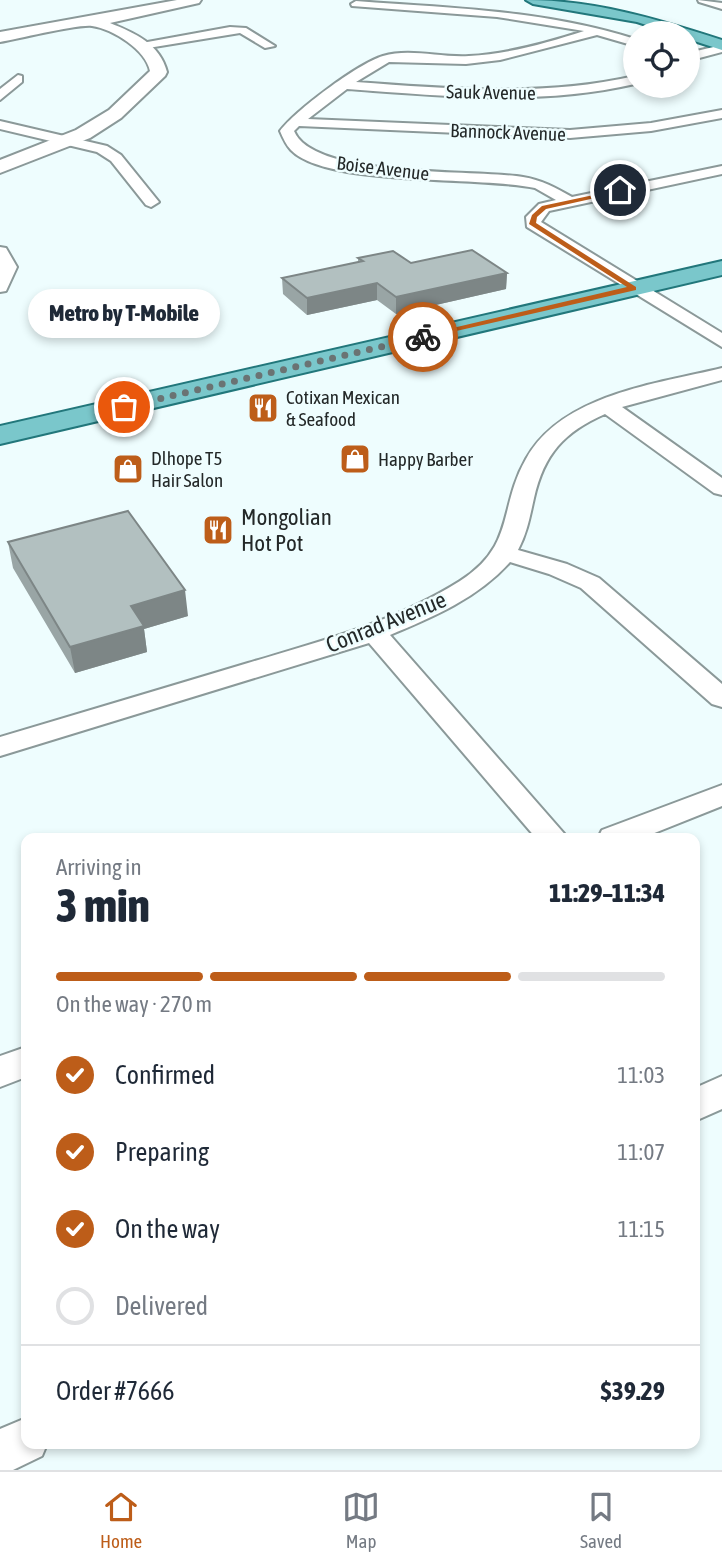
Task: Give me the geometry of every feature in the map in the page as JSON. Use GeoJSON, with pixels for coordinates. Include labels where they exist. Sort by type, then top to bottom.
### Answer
{"type":"FeatureCollection","features":[{"type":"Feature","properties":{"kind":"main road"},"geometry":{"type":"LineString","coordinates":[[533,0],[640,18],[722,46]]}},
{"type":"Feature","properties":{"kind":"main road"},"geometry":{"type":"LineString","coordinates":[[555,0],[656,18],[722,39]]}},
{"type":"Feature","properties":{"kind":"main road"},"geometry":{"type":"LineString","coordinates":[[0,435],[624,283],[722,253]]}},
{"type":"Feature","properties":{"kind":"main road"},"geometry":{"type":"LineString","coordinates":[[0,416],[624,283],[722,268]]}},
{"type":"Feature","properties":{"kind":"street"},"geometry":{"type":"LineString","coordinates":[[0,37],[153,11],[194,0]]}},
{"type":"Feature","properties":{"kind":"street"},"geometry":{"type":"LineString","coordinates":[[703,0],[722,6]]}},
{"type":"Feature","properties":{"kind":"street"},"geometry":{"type":"LineString","coordinates":[[356,4],[520,18],[597,31],[623,39]]}},
{"type":"Feature","properties":{"kind":"street"},"geometry":{"type":"LineString","coordinates":[[0,167],[83,134],[114,114],[159,72],[157,60],[142,46],[93,21]]}},
{"type":"Feature","properties":{"kind":"street"},"geometry":{"type":"LineString","coordinates":[[142,46],[230,30],[242,30],[269,46]]}},
{"type":"Feature","properties":{"kind":"street"},"geometry":{"type":"LineString","coordinates":[[293,121],[373,63],[386,59],[466,60],[516,55],[597,31]]}},
{"type":"Feature","properties":{"kind":"street"},"geometry":{"type":"LineString","coordinates":[[700,53],[722,46]]}},
{"type":"Feature","properties":{"kind":"street"},"geometry":{"type":"LineString","coordinates":[[0,96],[18,79]]}},
{"type":"Feature","properties":{"kind":"street","name":"Sauk Avenue"},"geometry":{"type":"LineString","coordinates":[[346,85],[530,94],[601,88],[623,83]]}},
{"type":"Feature","properties":{"kind":"street","name":"Bannock Avenue"},"geometry":{"type":"LineString","coordinates":[[293,121],[570,134],[651,127],[722,114]]}},
{"type":"Feature","properties":{"kind":"street","name":"Boise Avenue"},"geometry":{"type":"LineString","coordinates":[[293,121],[287,131],[298,149],[340,165],[522,181],[540,185],[569,201]]}},
{"type":"Feature","properties":{"kind":"street"},"geometry":{"type":"LineString","coordinates":[[0,125],[102,149],[116,158],[150,202]]}},
{"type":"Feature","properties":{"kind":"street"},"geometry":{"type":"LineString","coordinates":[[722,170],[544,207],[534,217],[533,224],[624,283],[722,341]]}},
{"type":"Feature","properties":{"kind":"street"},"geometry":{"type":"LineString","coordinates":[[0,251],[9,267],[0,287]]}},
{"type":"Feature","properties":{"kind":"street","name":"Conrad Avenue"},"geometry":{"type":"LineString","coordinates":[[0,747],[374,633],[420,613],[461,591],[486,572],[504,552],[511,541],[530,470],[554,436],[589,414],[722,374]]}},
{"type":"Feature","properties":{"kind":"street"},"geometry":{"type":"LineString","coordinates":[[608,407],[722,488]]}},
{"type":"Feature","properties":{"kind":"street"},"geometry":{"type":"LineString","coordinates":[[504,552],[558,569],[590,583],[722,698]]}},
{"type":"Feature","properties":{"kind":"street"},"geometry":{"type":"LineString","coordinates":[[374,633],[549,833]]}},
{"type":"Feature","properties":{"kind":"street"},"geometry":{"type":"LineString","coordinates":[[626,833],[722,795]]}},
{"type":"Feature","properties":{"kind":"street"},"geometry":{"type":"LineString","coordinates":[[0,1072],[21,1064]]}},
{"type":"Feature","properties":{"kind":"street"},"geometry":{"type":"LineString","coordinates":[[700,1103],[722,1092]]}},
{"type":"Feature","properties":{"kind":"street"},"geometry":{"type":"LineString","coordinates":[[0,1453],[21,1442]]}},
{"type":"Feature","properties":{"kind":"building"},"geometry":{"type":"Polygon","coordinates":[[[472,250],[507,273],[396,297],[377,283],[307,298],[282,278],[363,261],[358,258],[393,251],[411,263],[472,250]]]}},
{"type":"Feature","properties":{"kind":"building"},"geometry":{"type":"Polygon","coordinates":[[[128,511],[185,590],[131,606],[144,626],[70,647],[8,542],[128,511]]]}},
{"type":"Feature","properties":{"kind":"way so far"},"geometry":{"type":"LineString","coordinates":[[124,407],[423,337]]}},
{"type":"Feature","properties":{"kind":"place","name":"Metro by T-Mobile"},"geometry":{"type":"Point","coordinates":[124,407]}},
{"type":"Feature","properties":{"kind":"place","name":"Cotixan Mexican & Seafood"},"geometry":{"type":"Point","coordinates":[263,408]}},
{"type":"Feature","properties":{"kind":"place","name":"Happy Barber"},"geometry":{"type":"Point","coordinates":[355,459]}},
{"type":"Feature","properties":{"kind":"place","name":"Dlhope T5 Hair Salon"},"geometry":{"type":"Point","coordinates":[128,469]}},
{"type":"Feature","properties":{"kind":"place","name":"Mongolian Hot Pot"},"geometry":{"type":"Point","coordinates":[218,530]}},
{"type":"Feature","properties":{"kind":"route"},"geometry":{"type":"LineString","coordinates":[[423,337],[633,288],[533,224],[534,217],[544,207],[620,190]]}}]}
